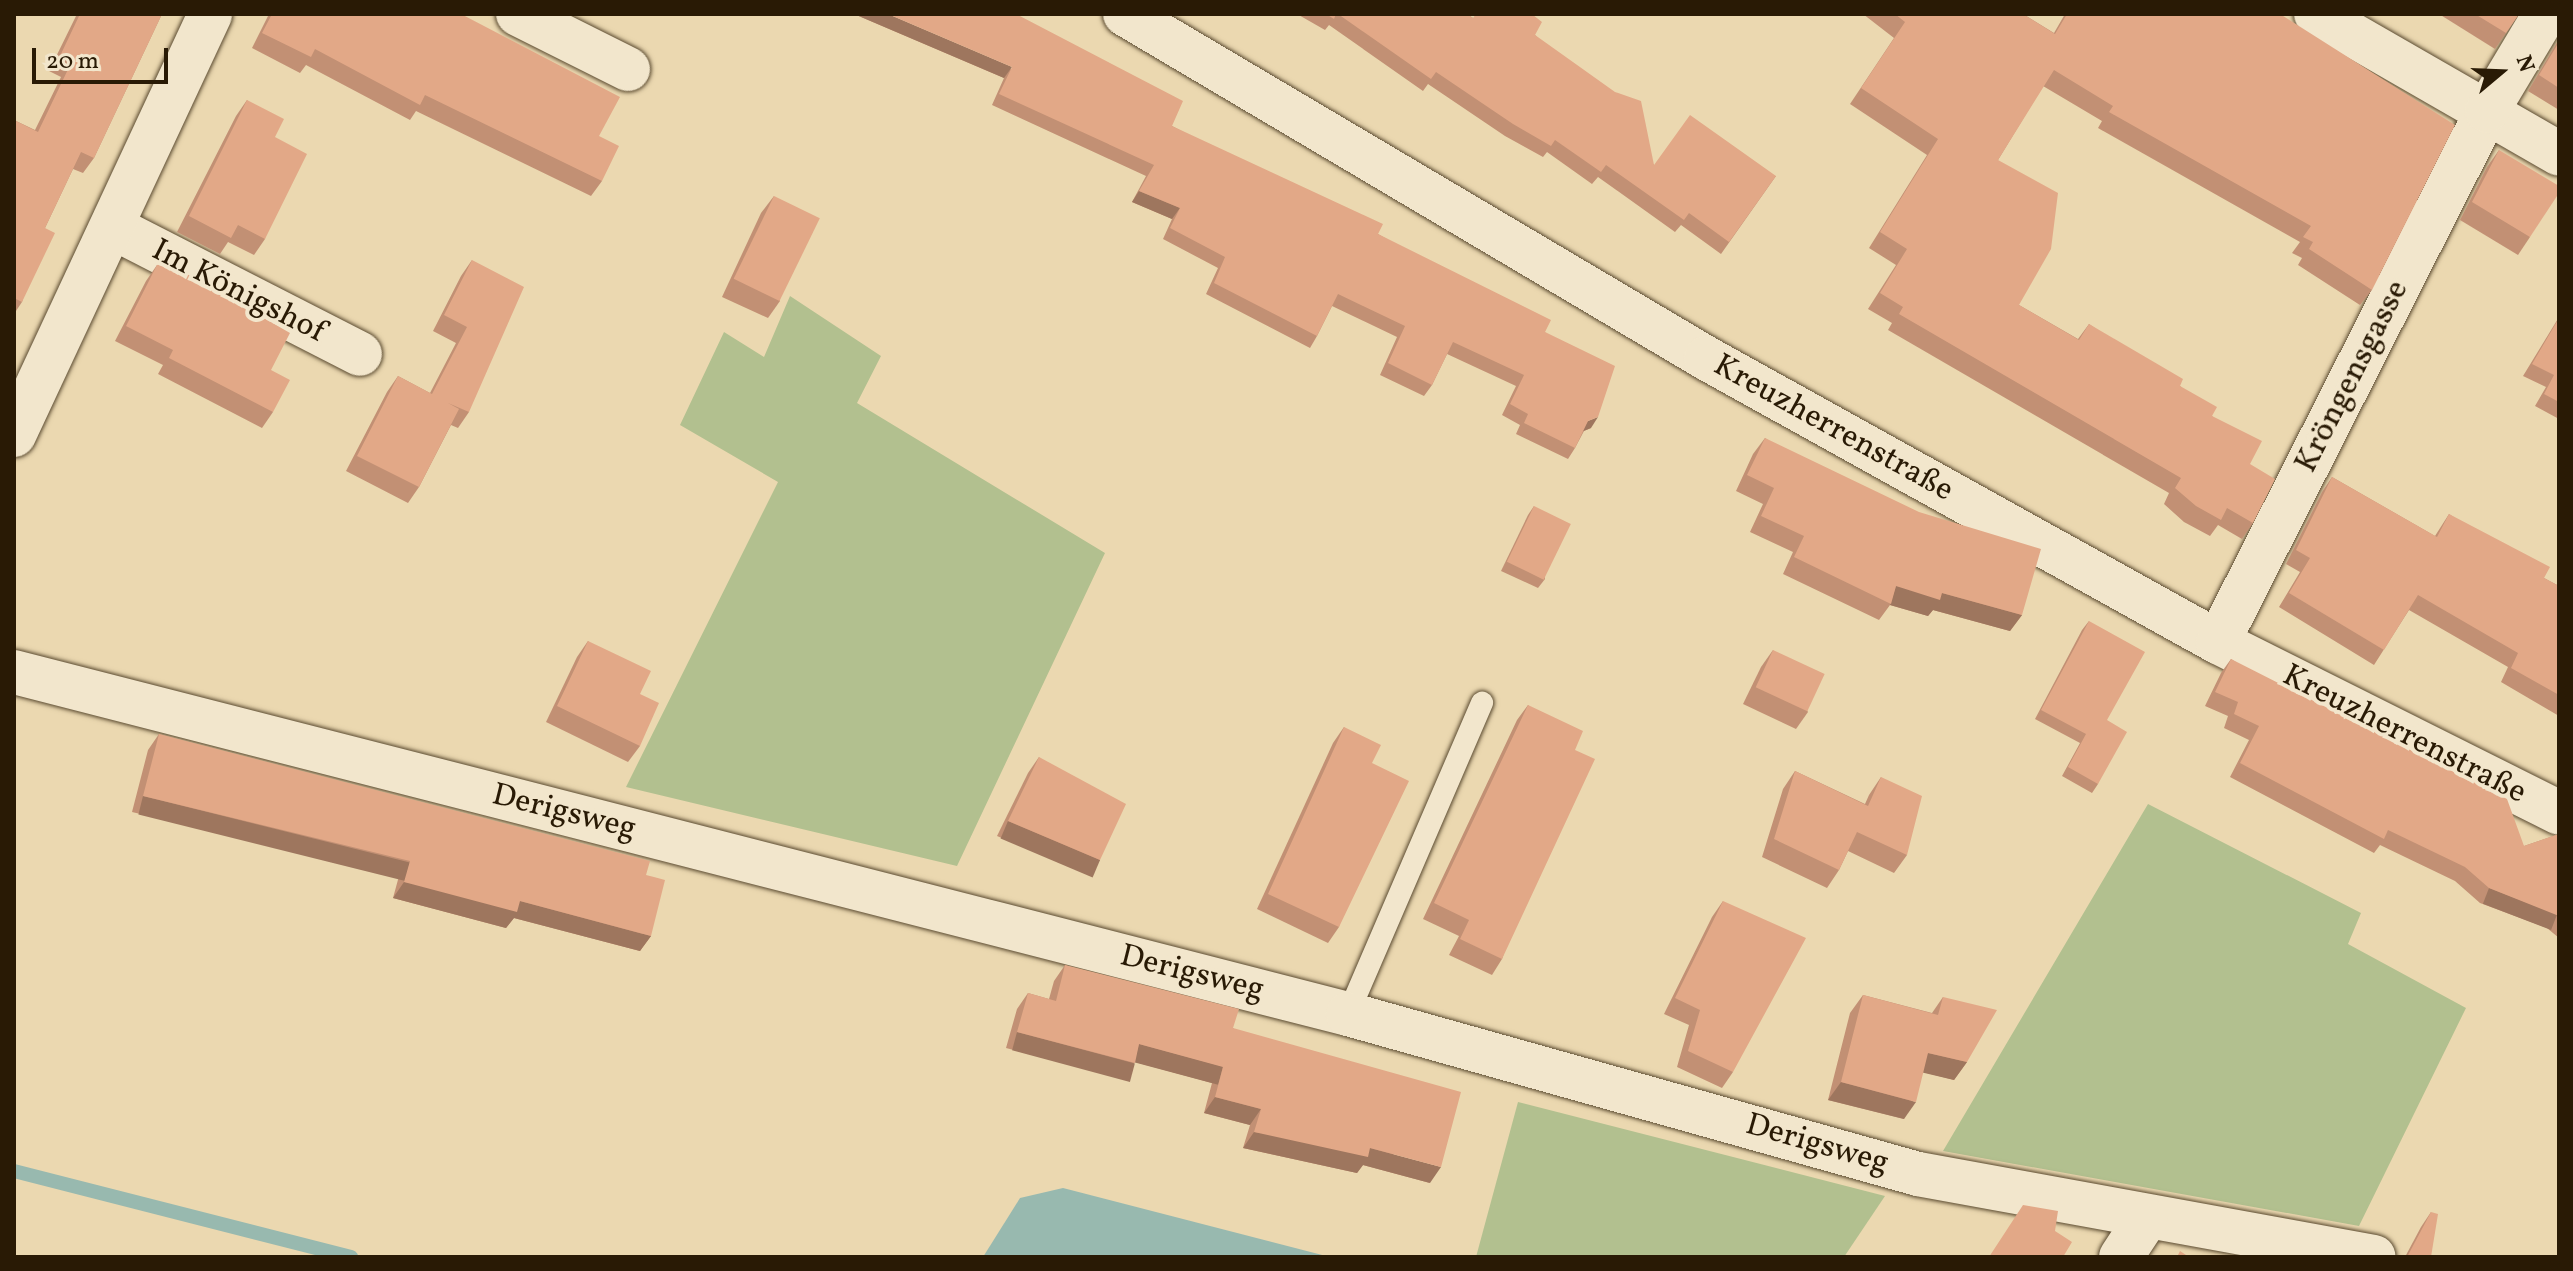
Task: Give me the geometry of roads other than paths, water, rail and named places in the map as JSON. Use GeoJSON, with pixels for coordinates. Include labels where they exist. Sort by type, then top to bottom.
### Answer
{"type":"FeatureCollection","features":[{"type":"Feature","properties":{"kind":"street","name":"Im Königshof"},"geometry":{"type":"LineString","coordinates":[[14,435],[116,229],[210,14]]}},
{"type":"Feature","properties":{"kind":"street"},"geometry":{"type":"LineString","coordinates":[[518,14],[628,69]]}},
{"type":"Feature","properties":{"kind":"street","name":"Kreuzherrenstraße"},"geometry":{"type":"LineString","coordinates":[[1125,14],[1537,264],[2218,642],[2559,813]]}},
{"type":"Feature","properties":{"kind":"street"},"geometry":{"type":"LineString","coordinates":[[2316,14],[2559,154]]}},
{"type":"Feature","properties":{"kind":"street","name":"Kröngensgasse"},"geometry":{"type":"LineString","coordinates":[[2218,642],[2487,111],[2545,14]]}},
{"type":"Feature","properties":{"kind":"street","name":"Im Königshof"},"geometry":{"type":"LineString","coordinates":[[116,229],[360,354]]}},
{"type":"Feature","properties":{"kind":"street","name":"Derigsweg"},"geometry":{"type":"LineString","coordinates":[[14,672],[1348,1014],[1918,1174],[2146,1219],[2373,1257]]}},
{"type":"Feature","properties":{"kind":"street"},"geometry":{"type":"LineString","coordinates":[[2121,1257],[2146,1219]]}},
{"type":"Feature","properties":{"kind":"lane"},"geometry":{"type":"LineString","coordinates":[[1348,1014],[1482,703]]}},
{"type":"Feature","properties":{"kind":"water"},"geometry":{"type":"Polygon","coordinates":[[[1063,1188],[1330,1257],[983,1257],[1020,1198],[1063,1188]]]}},
{"type":"Feature","properties":{"kind":"waterway"},"geometry":{"type":"LineString","coordinates":[[14,1171],[351,1257]]}}]}
